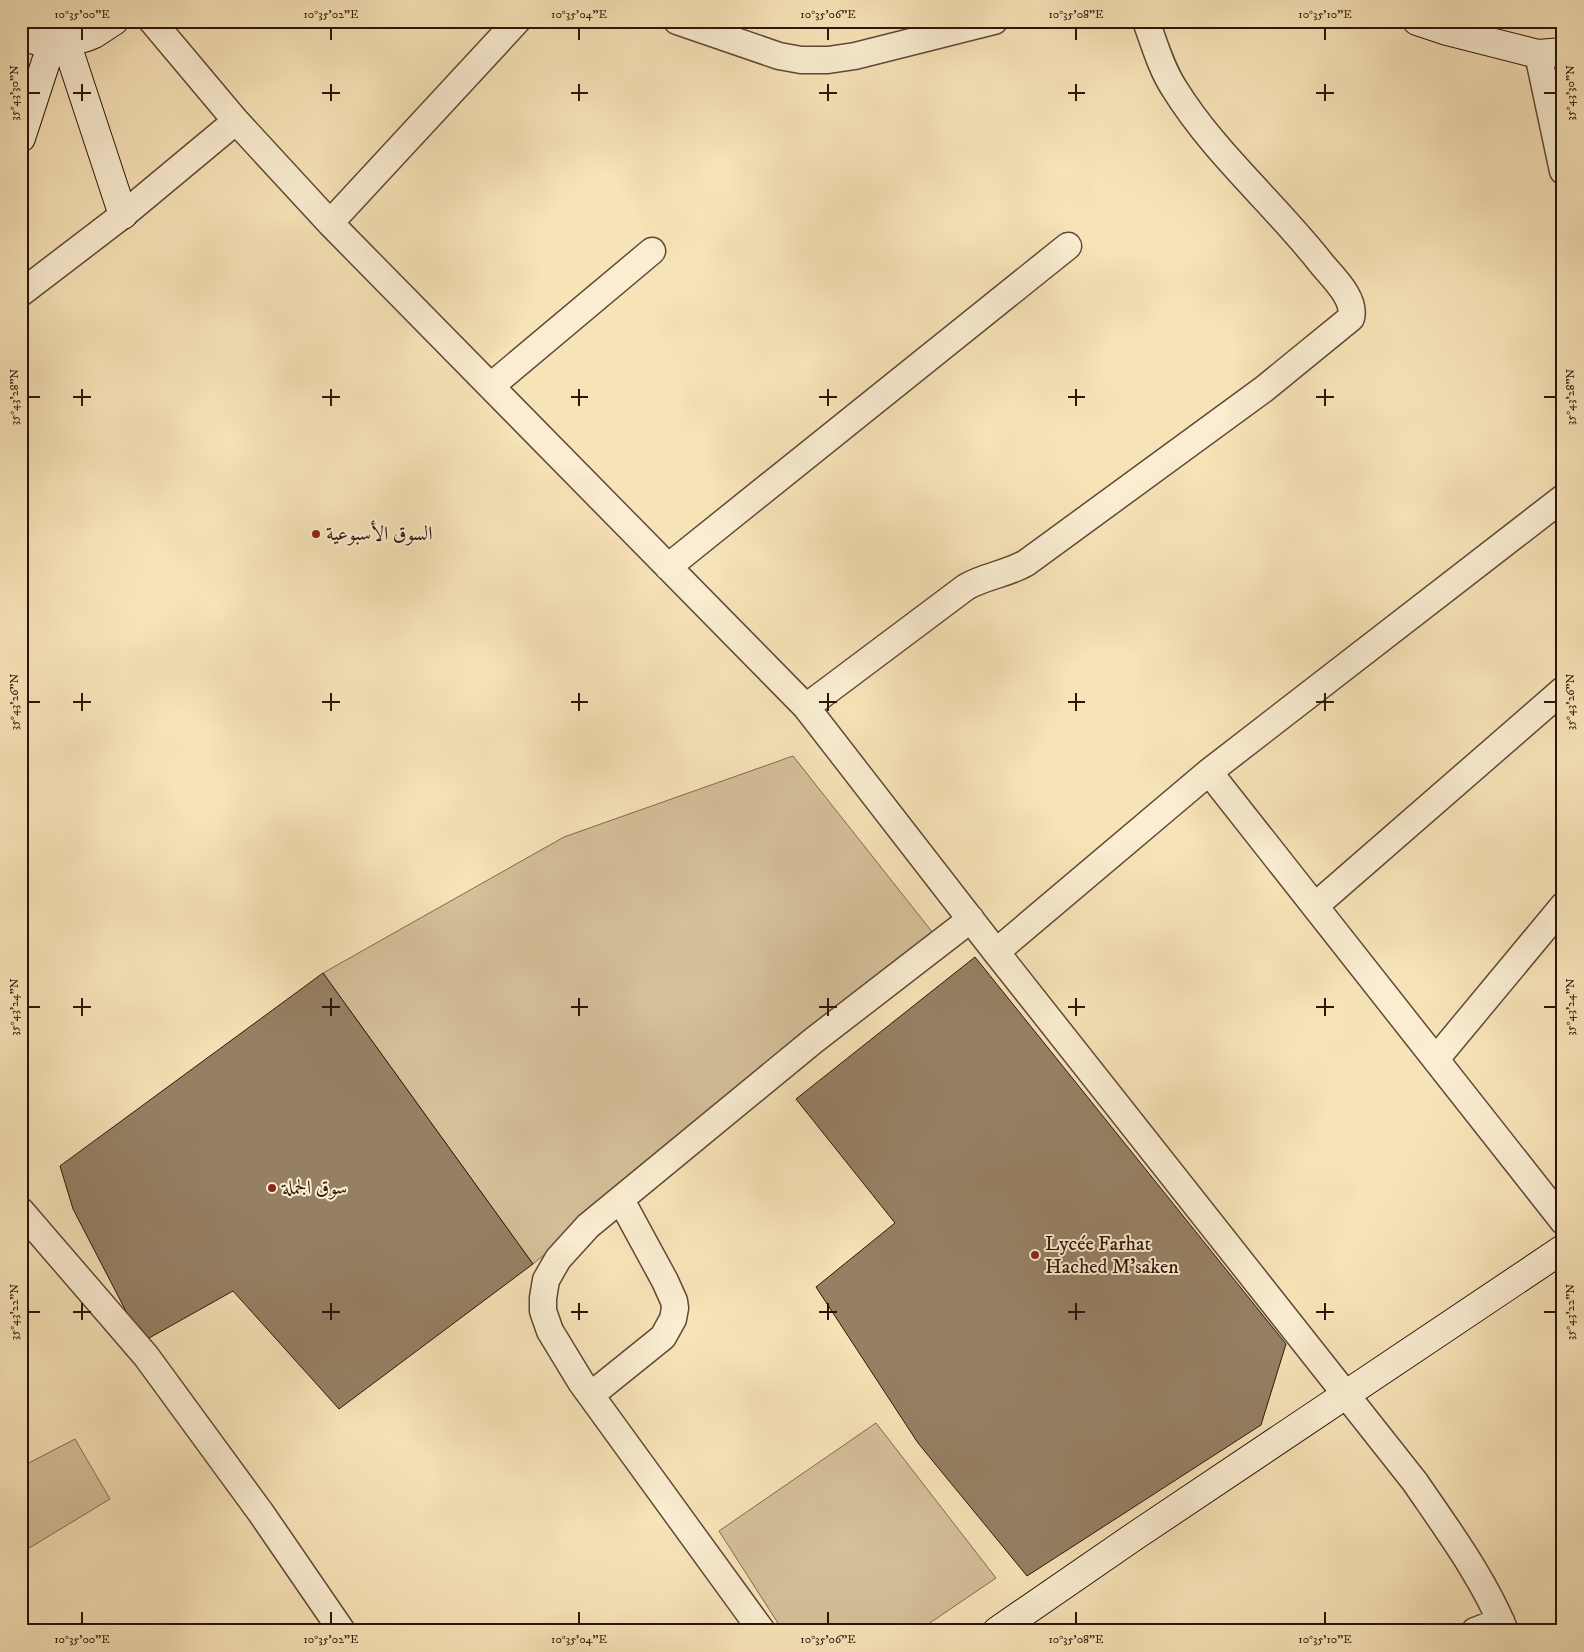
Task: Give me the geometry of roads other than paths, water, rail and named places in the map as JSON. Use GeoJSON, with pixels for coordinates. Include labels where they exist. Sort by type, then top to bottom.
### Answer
{"type":"FeatureCollection","features":[{"type":"Feature","properties":{"kind":"main road"},"geometry":{"type":"LineString","coordinates":[[21,36],[27,39],[59,42],[92,35],[114,21]]}},
{"type":"Feature","properties":{"kind":"main road"},"geometry":{"type":"LineString","coordinates":[[1417,21],[1447,31],[1550,53]]}},
{"type":"Feature","properties":{"kind":"main road"},"geometry":{"type":"LineString","coordinates":[[21,138],[59,42]]}},
{"type":"Feature","properties":{"kind":"main road"},"geometry":{"type":"LineString","coordinates":[[59,42],[123,215]]}},
{"type":"Feature","properties":{"kind":"main road"},"geometry":{"type":"LineString","coordinates":[[997,1631],[1346,1393],[1563,1249]]}},
{"type":"Feature","properties":{"kind":"street"},"geometry":{"type":"LineString","coordinates":[[152,21],[236,121],[330,223],[806,707],[996,952],[1415,1482],[1459,1546],[1493,1604],[1503,1626],[1475,1631]]}},
{"type":"Feature","properties":{"kind":"street"},"geometry":{"type":"LineString","coordinates":[[330,223],[517,21]]}},
{"type":"Feature","properties":{"kind":"street"},"geometry":{"type":"LineString","coordinates":[[677,21],[780,56],[801,60],[828,60],[855,56],[994,21]]}},
{"type":"Feature","properties":{"kind":"street"},"geometry":{"type":"LineString","coordinates":[[806,707],[966,587],[977,581],[1013,570],[1026,563],[1264,389],[1351,318],[1350,304],[1344,293],[1308,246],[1213,143],[1173,87],[1146,21]]}},
{"type":"Feature","properties":{"kind":"street"},"geometry":{"type":"LineString","coordinates":[[1550,53],[1563,171]]}},
{"type":"Feature","properties":{"kind":"street"},"geometry":{"type":"LineString","coordinates":[[21,293],[123,215],[236,121]]}},
{"type":"Feature","properties":{"kind":"street"},"geometry":{"type":"LineString","coordinates":[[668,566],[1068,246]]}},
{"type":"Feature","properties":{"kind":"street"},"geometry":{"type":"LineString","coordinates":[[491,386],[652,251]]}},
{"type":"Feature","properties":{"kind":"street"},"geometry":{"type":"LineString","coordinates":[[996,952],[1209,772],[1563,498]]}},
{"type":"Feature","properties":{"kind":"street"},"geometry":{"type":"LineString","coordinates":[[1315,906],[1563,690]]}},
{"type":"Feature","properties":{"kind":"street"},"geometry":{"type":"LineString","coordinates":[[1209,772],[1563,1221]]}},
{"type":"Feature","properties":{"kind":"street"},"geometry":{"type":"LineString","coordinates":[[1436,1059],[1563,906]]}},
{"type":"Feature","properties":{"kind":"street"},"geometry":{"type":"LineString","coordinates":[[762,1631],[591,1395],[550,1331],[543,1311],[546,1280],[558,1259],[588,1226],[814,1040],[971,919]]}},
{"type":"Feature","properties":{"kind":"street"},"geometry":{"type":"LineString","coordinates":[[591,1395],[663,1337],[674,1319],[674,1300],[621,1200]]}},
{"type":"Feature","properties":{"kind":"street"},"geometry":{"type":"LineString","coordinates":[[21,1211],[146,1356],[262,1513],[342,1631]]}},
{"type":"Feature","properties":{"kind":"place","name":"السوق اﻷسبوعية"},"geometry":{"type":"Point","coordinates":[316,534]}},
{"type":"Feature","properties":{"kind":"place","name":"سوق الجملة"},"geometry":{"type":"Point","coordinates":[272,1188]}},
{"type":"Feature","properties":{"kind":"place","name":"Lycée Farhat Hached M'saken"},"geometry":{"type":"Point","coordinates":[1035,1255]}}]}
